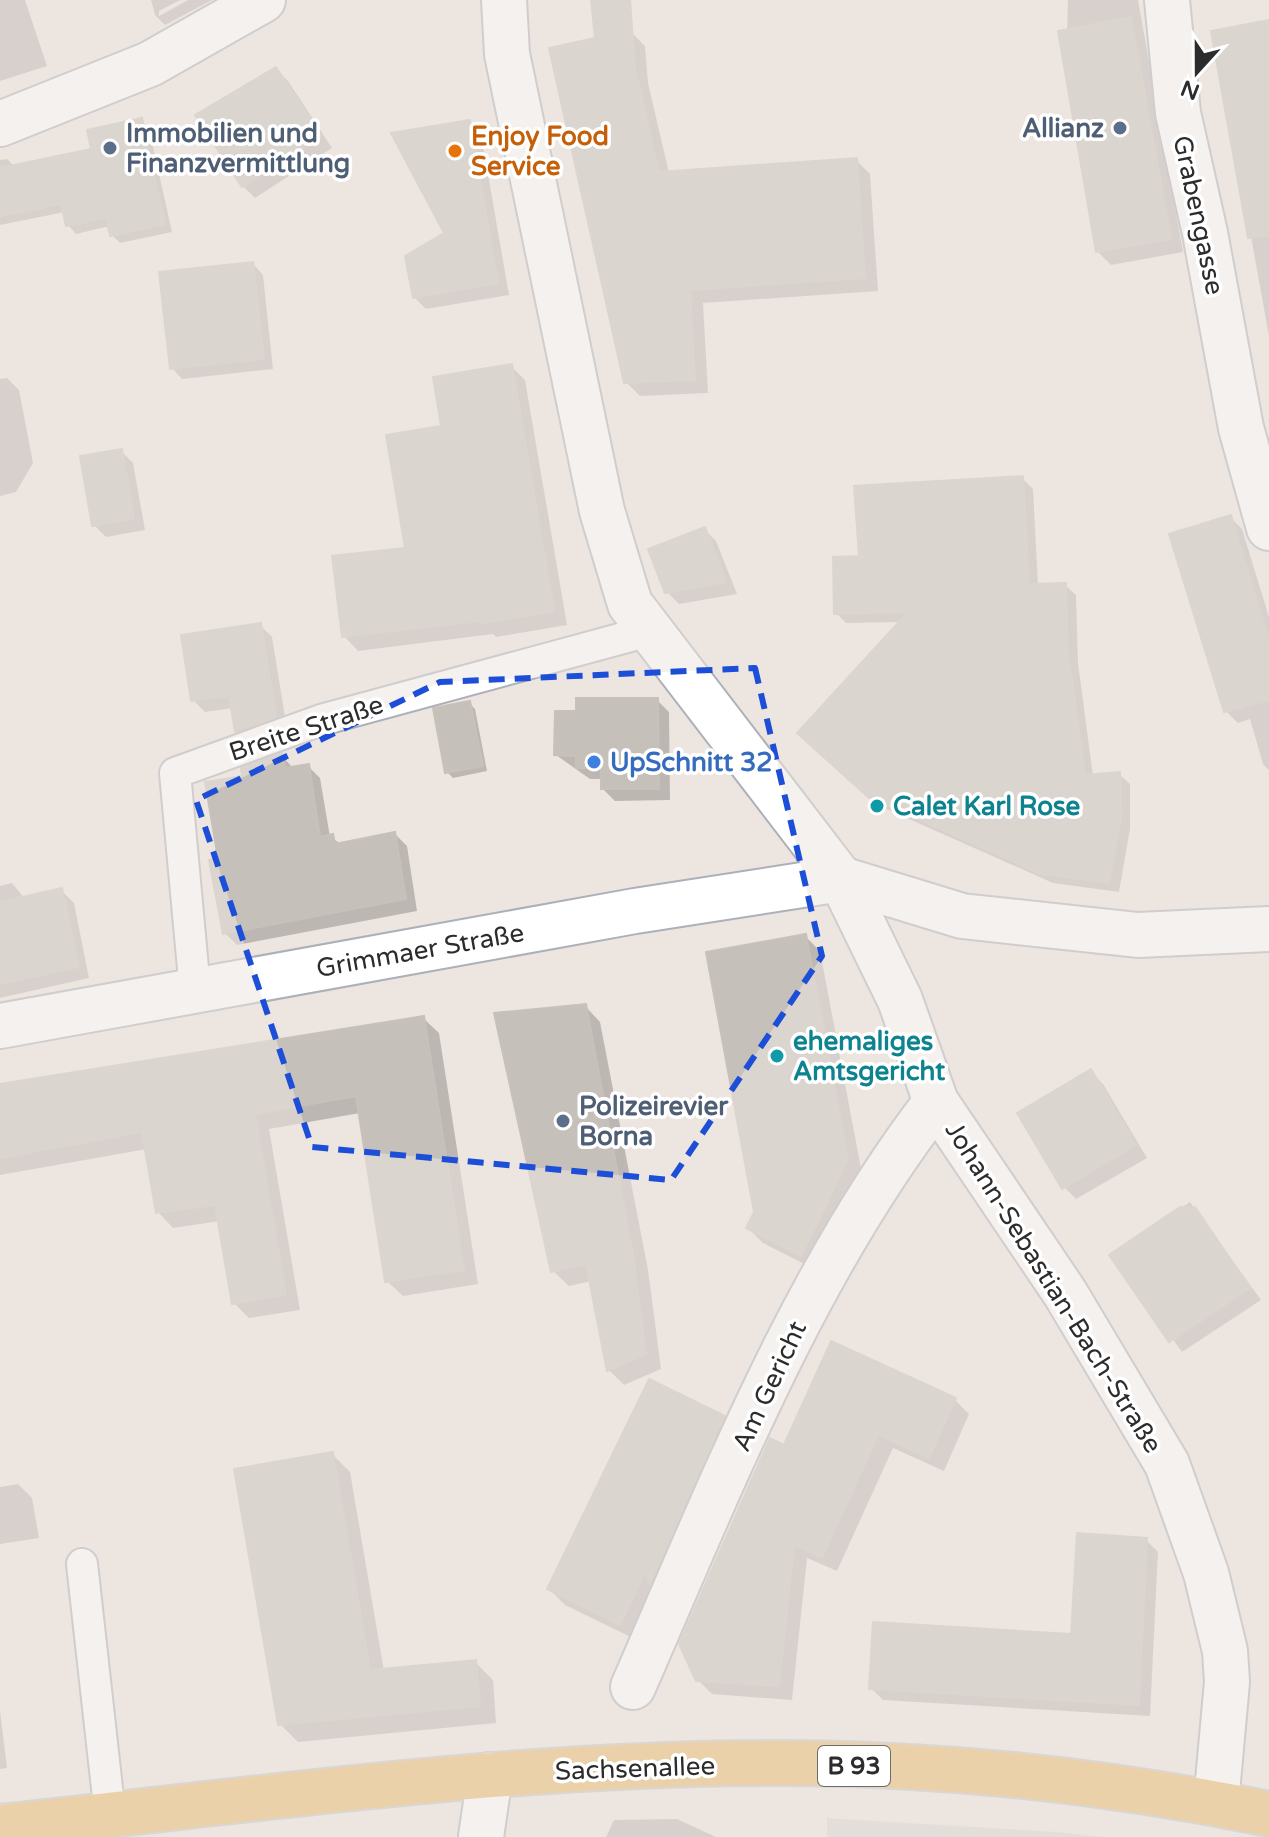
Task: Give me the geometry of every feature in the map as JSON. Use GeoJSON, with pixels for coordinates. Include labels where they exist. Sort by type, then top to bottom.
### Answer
{"type":"FeatureCollection","features":[{"type":"Feature","properties":{"kind":"main road","name":"Sachsenallee"},"geometry":{"type":"LineString","coordinates":[[0,1827],[490,1775],[792,1763],[1011,1774],[1216,1803],[1269,1814]]}},
{"type":"Feature","properties":{"kind":"street"},"geometry":{"type":"LineString","coordinates":[[0,124],[150,64],[263,0]]}},
{"type":"Feature","properties":{"kind":"street"},"geometry":{"type":"LineString","coordinates":[[504,0],[507,54],[602,511],[630,604],[841,879],[962,916],[1138,935],[1269,929]]}},
{"type":"Feature","properties":{"kind":"street","name":"Grabengasse"},"geometry":{"type":"LineString","coordinates":[[1167,0],[1178,113],[1205,233],[1255,425],[1269,528]]}},
{"type":"Feature","properties":{"kind":"street","name":"Grimmaer Straße"},"geometry":{"type":"LineString","coordinates":[[0,1026],[635,911],[841,879]]}},
{"type":"Feature","properties":{"kind":"street","name":"Johann-Sebastian-Bach-Straße"},"geometry":{"type":"LineString","coordinates":[[841,879],[900,1000],[936,1102],[1065,1293],[1167,1464],[1206,1573],[1225,1651],[1227,1682],[1216,1803]]}},
{"type":"Feature","properties":{"kind":"street","name":"Am Gericht"},"geometry":{"type":"LineString","coordinates":[[633,1687],[801,1316],[888,1164],[936,1102]]}},
{"type":"Feature","properties":{"kind":"street"},"geometry":{"type":"LineString","coordinates":[[481,1837],[490,1775]]}},
{"type":"Feature","properties":{"kind":"lane","name":"Breite Straße"},"geometry":{"type":"LineString","coordinates":[[195,990],[175,773],[321,720],[649,631]]}},
{"type":"Feature","properties":{"kind":"lane"},"geometry":{"type":"LineString","coordinates":[[82,1564],[110,1815]]}},
{"type":"Feature","properties":{"kind":"highlighted area"},"geometry":{"type":"Polygon","coordinates":[[[755,668],[822,956],[671,1180],[312,1147],[196,800],[440,682],[755,668]]]}},
{"type":"Feature","properties":{"kind":"shaded area"},"geometry":{"type":"Polygon","coordinates":[[[827,1818],[1057,1832],[1102,1837],[827,1837],[827,1818]]]}},
{"type":"Feature","properties":{"kind":"building"},"geometry":{"type":"Polygon","coordinates":[[[591,0],[630,0],[635,68],[659,172],[857,158],[865,278],[690,290],[695,380],[624,383],[549,48],[595,38],[591,0]]]}},
{"type":"Feature","properties":{"kind":"building"},"geometry":{"type":"Polygon","coordinates":[[[1131,17],[1171,239],[1096,252],[1058,31],[1131,17]]]}},
{"type":"Feature","properties":{"kind":"building"},"geometry":{"type":"Polygon","coordinates":[[[1269,20],[1269,236],[1248,238],[1211,31],[1269,20]]]}},
{"type":"Feature","properties":{"kind":"building"},"geometry":{"type":"Polygon","coordinates":[[[276,67],[321,136],[242,187],[195,115],[276,67]]]}},
{"type":"Feature","properties":{"kind":"building"},"geometry":{"type":"Polygon","coordinates":[[[142,118],[165,224],[110,236],[106,218],[66,226],[61,204],[0,216],[0,168],[91,149],[87,130],[142,118]]]}},
{"type":"Feature","properties":{"kind":"building"},"geometry":{"type":"Polygon","coordinates":[[[470,120],[498,283],[413,298],[405,256],[444,233],[391,133],[470,120]]]}},
{"type":"Feature","properties":{"kind":"building"},"geometry":{"type":"Polygon","coordinates":[[[253,262],[264,359],[170,369],[159,272],[253,262]]]}},
{"type":"Feature","properties":{"kind":"building"},"geometry":{"type":"Polygon","coordinates":[[[512,364],[554,611],[480,624],[480,621],[342,637],[332,556],[405,548],[386,435],[441,426],[433,377],[512,364]]]}},
{"type":"Feature","properties":{"kind":"building"},"geometry":{"type":"Polygon","coordinates":[[[122,449],[134,519],[92,526],[80,456],[122,449]]]}},
{"type":"Feature","properties":{"kind":"building"},"geometry":{"type":"Polygon","coordinates":[[[1023,476],[1029,584],[1066,583],[1068,651],[1085,775],[1120,772],[1121,818],[1109,883],[1041,874],[868,797],[797,733],[908,612],[834,614],[833,557],[859,556],[854,486],[1023,476]]]}},
{"type":"Feature","properties":{"kind":"building"},"geometry":{"type":"Polygon","coordinates":[[[1231,515],[1269,641],[1269,700],[1224,712],[1169,534],[1231,515]]]}},
{"type":"Feature","properties":{"kind":"building"},"geometry":{"type":"Polygon","coordinates":[[[705,527],[726,582],[665,593],[648,549],[705,527]]]}},
{"type":"Feature","properties":{"kind":"building"},"geometry":{"type":"Polygon","coordinates":[[[261,623],[276,717],[235,732],[229,696],[191,701],[181,635],[261,623]]]}},
{"type":"Feature","properties":{"kind":"building"},"geometry":{"type":"Polygon","coordinates":[[[576,698],[658,698],[659,789],[601,789],[601,768],[576,768],[576,756],[554,755],[555,711],[576,711],[576,698]]]}},
{"type":"Feature","properties":{"kind":"building"},"geometry":{"type":"Polygon","coordinates":[[[470,701],[483,766],[445,773],[433,708],[470,701]]]}},
{"type":"Feature","properties":{"kind":"building"},"geometry":{"type":"Polygon","coordinates":[[[282,753],[285,768],[309,764],[320,837],[333,834],[335,844],[395,832],[406,899],[223,934],[209,860],[218,858],[205,782],[242,776],[241,768],[282,753]]]}},
{"type":"Feature","properties":{"kind":"building"},"geometry":{"type":"Polygon","coordinates":[[[62,888],[79,967],[0,984],[0,902],[62,888]]]}},
{"type":"Feature","properties":{"kind":"building","name":"ehemaliges Amtsgericht"},"geometry":{"type":"Polygon","coordinates":[[[806,934],[848,1159],[801,1256],[746,1228],[754,1212],[706,952],[806,934]]]}},
{"type":"Feature","properties":{"kind":"building","name":"Polizeirevier Borna"},"geometry":{"type":"Polygon","coordinates":[[[586,1004],[633,1255],[646,1354],[607,1371],[586,1264],[551,1272],[494,1013],[586,1004]]]}},
{"type":"Feature","properties":{"kind":"building"},"geometry":{"type":"Polygon","coordinates":[[[424,1016],[464,1270],[385,1282],[356,1096],[255,1114],[286,1295],[232,1304],[215,1205],[156,1213],[142,1132],[0,1158],[0,1084],[424,1016]]]}},
{"type":"Feature","properties":{"kind":"building"},"geometry":{"type":"Polygon","coordinates":[[[1091,1069],[1136,1145],[1062,1189],[1017,1113],[1091,1069]]]}},
{"type":"Feature","properties":{"kind":"building"},"geometry":{"type":"Polygon","coordinates":[[[1180,1207],[1195,1207],[1250,1288],[1169,1342],[1109,1255],[1180,1207]]]}},
{"type":"Feature","properties":{"kind":"building"},"geometry":{"type":"Polygon","coordinates":[[[831,1341],[956,1398],[929,1458],[878,1435],[822,1558],[794,1545],[779,1686],[696,1681],[679,1644],[770,1438],[784,1445],[831,1341]]]}},
{"type":"Feature","properties":{"kind":"building"},"geometry":{"type":"Polygon","coordinates":[[[649,1379],[725,1416],[650,1584],[645,1573],[620,1625],[547,1589],[649,1379]]]}},
{"type":"Feature","properties":{"kind":"building"},"geometry":{"type":"Polygon","coordinates":[[[333,1452],[370,1670],[476,1660],[480,1706],[278,1725],[234,1469],[333,1452]]]}},
{"type":"Feature","properties":{"kind":"building"},"geometry":{"type":"Polygon","coordinates":[[[1077,1533],[1147,1538],[1139,1705],[869,1689],[873,1622],[1071,1634],[1077,1533]]]}},
{"type":"Feature","properties":{"kind":"place","name":"Allianz"},"geometry":{"type":"Point","coordinates":[1120,128]}},
{"type":"Feature","properties":{"kind":"place","name":"Immobilien und Finanzvermittlung"},"geometry":{"type":"Point","coordinates":[110,148]}},
{"type":"Feature","properties":{"kind":"place","name":"Enjoy Food Service"},"geometry":{"type":"Point","coordinates":[455,151]}},
{"type":"Feature","properties":{"kind":"place","name":"UpSchnitt 32"},"geometry":{"type":"Point","coordinates":[594,762]}},
{"type":"Feature","properties":{"kind":"place","name":"Calet Karl Rose"},"geometry":{"type":"Point","coordinates":[877,806]}},
{"type":"Feature","properties":{"kind":"place","name":"ehemaliges Amtsgericht"},"geometry":{"type":"Point","coordinates":[777,1056]}},
{"type":"Feature","properties":{"kind":"place","name":"Polizeirevier Borna"},"geometry":{"type":"Point","coordinates":[563,1121]}}]}
